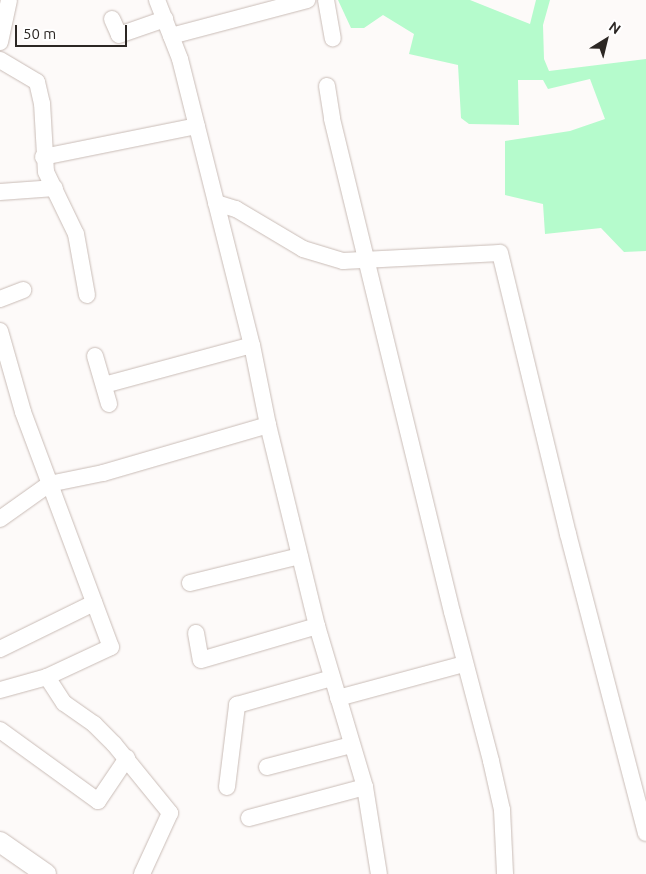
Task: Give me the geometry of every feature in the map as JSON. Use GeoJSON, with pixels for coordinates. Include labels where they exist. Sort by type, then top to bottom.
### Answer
{"type":"FeatureCollection","features":[{"type":"Feature","properties":{"kind":"main road"},"geometry":{"type":"LineString","coordinates":[[0,842],[46,874]]}},
{"type":"Feature","properties":{"kind":"street"},"geometry":{"type":"LineString","coordinates":[[0,42],[9,0]]}},
{"type":"Feature","properties":{"kind":"street"},"geometry":{"type":"LineString","coordinates":[[157,0],[166,19],[197,126],[252,345],[268,425],[300,556],[332,678],[365,787],[379,874]]}},
{"type":"Feature","properties":{"kind":"street"},"geometry":{"type":"LineString","coordinates":[[171,36],[307,0]]}},
{"type":"Feature","properties":{"kind":"street"},"geometry":{"type":"LineString","coordinates":[[326,0],[333,38]]}},
{"type":"Feature","properties":{"kind":"street"},"geometry":{"type":"LineString","coordinates":[[112,19],[119,35],[166,19]]}},
{"type":"Feature","properties":{"kind":"street"},"geometry":{"type":"LineString","coordinates":[[0,60],[37,82],[42,103],[43,157],[46,172],[76,234],[87,295]]}},
{"type":"Feature","properties":{"kind":"street"},"geometry":{"type":"LineString","coordinates":[[327,86],[332,119],[464,664],[502,810],[505,874]]}},
{"type":"Feature","properties":{"kind":"street"},"geometry":{"type":"LineString","coordinates":[[43,157],[197,126]]}},
{"type":"Feature","properties":{"kind":"street"},"geometry":{"type":"LineString","coordinates":[[0,192],[55,188]]}},
{"type":"Feature","properties":{"kind":"street"},"geometry":{"type":"LineString","coordinates":[[216,204],[236,209],[303,249],[323,257],[343,260],[500,253],[568,534],[646,834]]}},
{"type":"Feature","properties":{"kind":"street"},"geometry":{"type":"LineString","coordinates":[[0,299],[23,290]]}},
{"type":"Feature","properties":{"kind":"street"},"geometry":{"type":"LineString","coordinates":[[0,331],[23,412],[111,647],[47,677],[0,690]]}},
{"type":"Feature","properties":{"kind":"street"},"geometry":{"type":"LineString","coordinates":[[104,384],[252,345]]}},
{"type":"Feature","properties":{"kind":"street"},"geometry":{"type":"LineString","coordinates":[[95,356],[109,404]]}},
{"type":"Feature","properties":{"kind":"street"},"geometry":{"type":"LineString","coordinates":[[0,519],[49,484],[103,473],[268,425]]}},
{"type":"Feature","properties":{"kind":"street"},"geometry":{"type":"LineString","coordinates":[[190,583],[300,556]]}},
{"type":"Feature","properties":{"kind":"street"},"geometry":{"type":"LineString","coordinates":[[0,649],[94,603]]}},
{"type":"Feature","properties":{"kind":"street"},"geometry":{"type":"LineString","coordinates":[[196,633],[201,660],[318,626]]}},
{"type":"Feature","properties":{"kind":"street"},"geometry":{"type":"LineString","coordinates":[[338,698],[464,664]]}},
{"type":"Feature","properties":{"kind":"street"},"geometry":{"type":"LineString","coordinates":[[47,677],[64,703],[94,724],[127,758],[170,813],[142,874]]}},
{"type":"Feature","properties":{"kind":"street"},"geometry":{"type":"LineString","coordinates":[[227,787],[237,705],[332,678]]}},
{"type":"Feature","properties":{"kind":"street"},"geometry":{"type":"LineString","coordinates":[[0,730],[98,801],[127,758]]}},
{"type":"Feature","properties":{"kind":"street"},"geometry":{"type":"LineString","coordinates":[[267,767],[351,745]]}},
{"type":"Feature","properties":{"kind":"street"},"geometry":{"type":"LineString","coordinates":[[249,818],[365,787]]}},
{"type":"Feature","properties":{"kind":"green space"},"geometry":{"type":"Polygon","coordinates":[[[338,0],[470,0],[530,24],[536,0],[550,0],[543,25],[544,59],[549,71],[646,59],[646,251],[624,252],[601,228],[545,234],[543,204],[505,195],[505,141],[570,131],[605,119],[590,79],[548,89],[543,80],[518,80],[519,125],[469,124],[461,118],[458,65],[409,54],[414,34],[383,15],[364,28],[351,28],[338,0]]]}}]}
